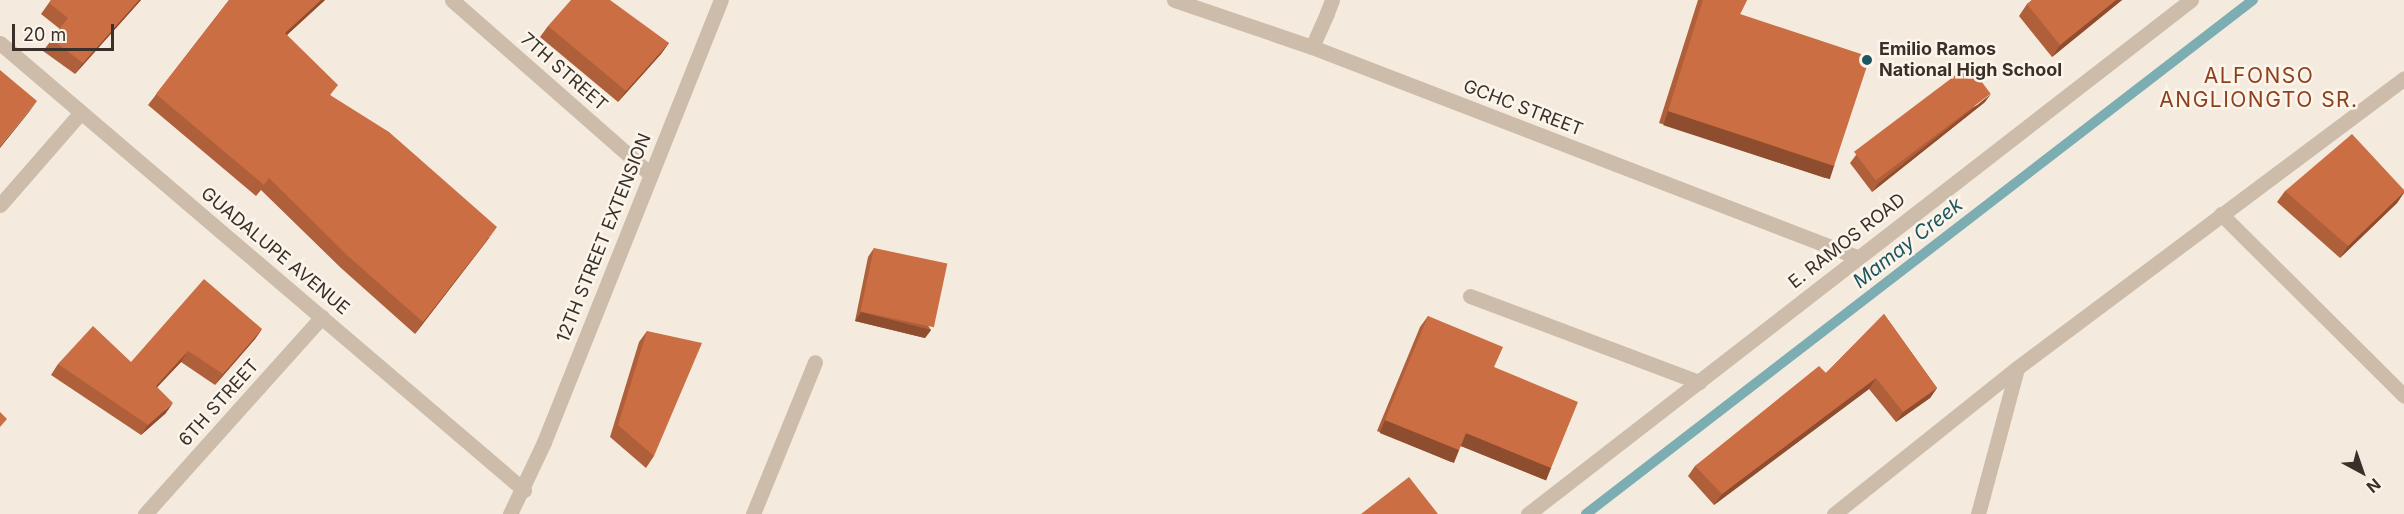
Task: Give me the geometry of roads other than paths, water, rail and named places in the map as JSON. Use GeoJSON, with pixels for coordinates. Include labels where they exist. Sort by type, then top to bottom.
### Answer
{"type":"FeatureCollection","features":[{"type":"Feature","properties":{"kind":"street","name":"7TH STREET"},"geometry":{"type":"LineString","coordinates":[[452,0],[650,174]]}},
{"type":"Feature","properties":{"kind":"street","name":"12TH STREET EXTENSION"},"geometry":{"type":"LineString","coordinates":[[524,490],[721,0]]}},
{"type":"Feature","properties":{"kind":"street","name":"GCHC STREET"},"geometry":{"type":"LineString","coordinates":[[1174,0],[1312,47],[1857,257]]}},
{"type":"Feature","properties":{"kind":"street","name":"E. RAMOS ROAD"},"geometry":{"type":"LineString","coordinates":[[1528,514],[2191,0]]}},
{"type":"Feature","properties":{"kind":"street"},"geometry":{"type":"LineString","coordinates":[[1312,47],[1330,7]]}},
{"type":"Feature","properties":{"kind":"street","name":"GUADALUPE AVENUE"},"geometry":{"type":"LineString","coordinates":[[0,43],[524,490]]}},
{"type":"Feature","properties":{"kind":"street"},"geometry":{"type":"LineString","coordinates":[[1834,514],[2016,368],[2404,78]]}},
{"type":"Feature","properties":{"kind":"street"},"geometry":{"type":"LineString","coordinates":[[0,205],[81,112]]}},
{"type":"Feature","properties":{"kind":"street"},"geometry":{"type":"LineString","coordinates":[[2221,214],[2404,396]]}},
{"type":"Feature","properties":{"kind":"street"},"geometry":{"type":"LineString","coordinates":[[1470,296],[1699,382]]}},
{"type":"Feature","properties":{"kind":"street","name":"6TH STREET"},"geometry":{"type":"LineString","coordinates":[[145,514],[322,317]]}},
{"type":"Feature","properties":{"kind":"street"},"geometry":{"type":"LineString","coordinates":[[753,514],[815,362]]}},
{"type":"Feature","properties":{"kind":"street"},"geometry":{"type":"LineString","coordinates":[[1978,514],[2016,368]]}},
{"type":"Feature","properties":{"kind":"street"},"geometry":{"type":"LineString","coordinates":[[510,514],[524,490]]}},
{"type":"Feature","properties":{"kind":"waterway","name":"Mamay Creek"},"geometry":{"type":"LineString","coordinates":[[1586,514],[2253,0]]}},
{"type":"Feature","properties":{"kind":"place","name":"Emilio Ramos National High School"},"geometry":{"type":"Point","coordinates":[1867,60]}},
{"type":"Feature","properties":{"kind":"district","name":"ALFONSO ANGLIONGTO SR."},"geometry":{"type":"Point","coordinates":[2259,88]}}]}
